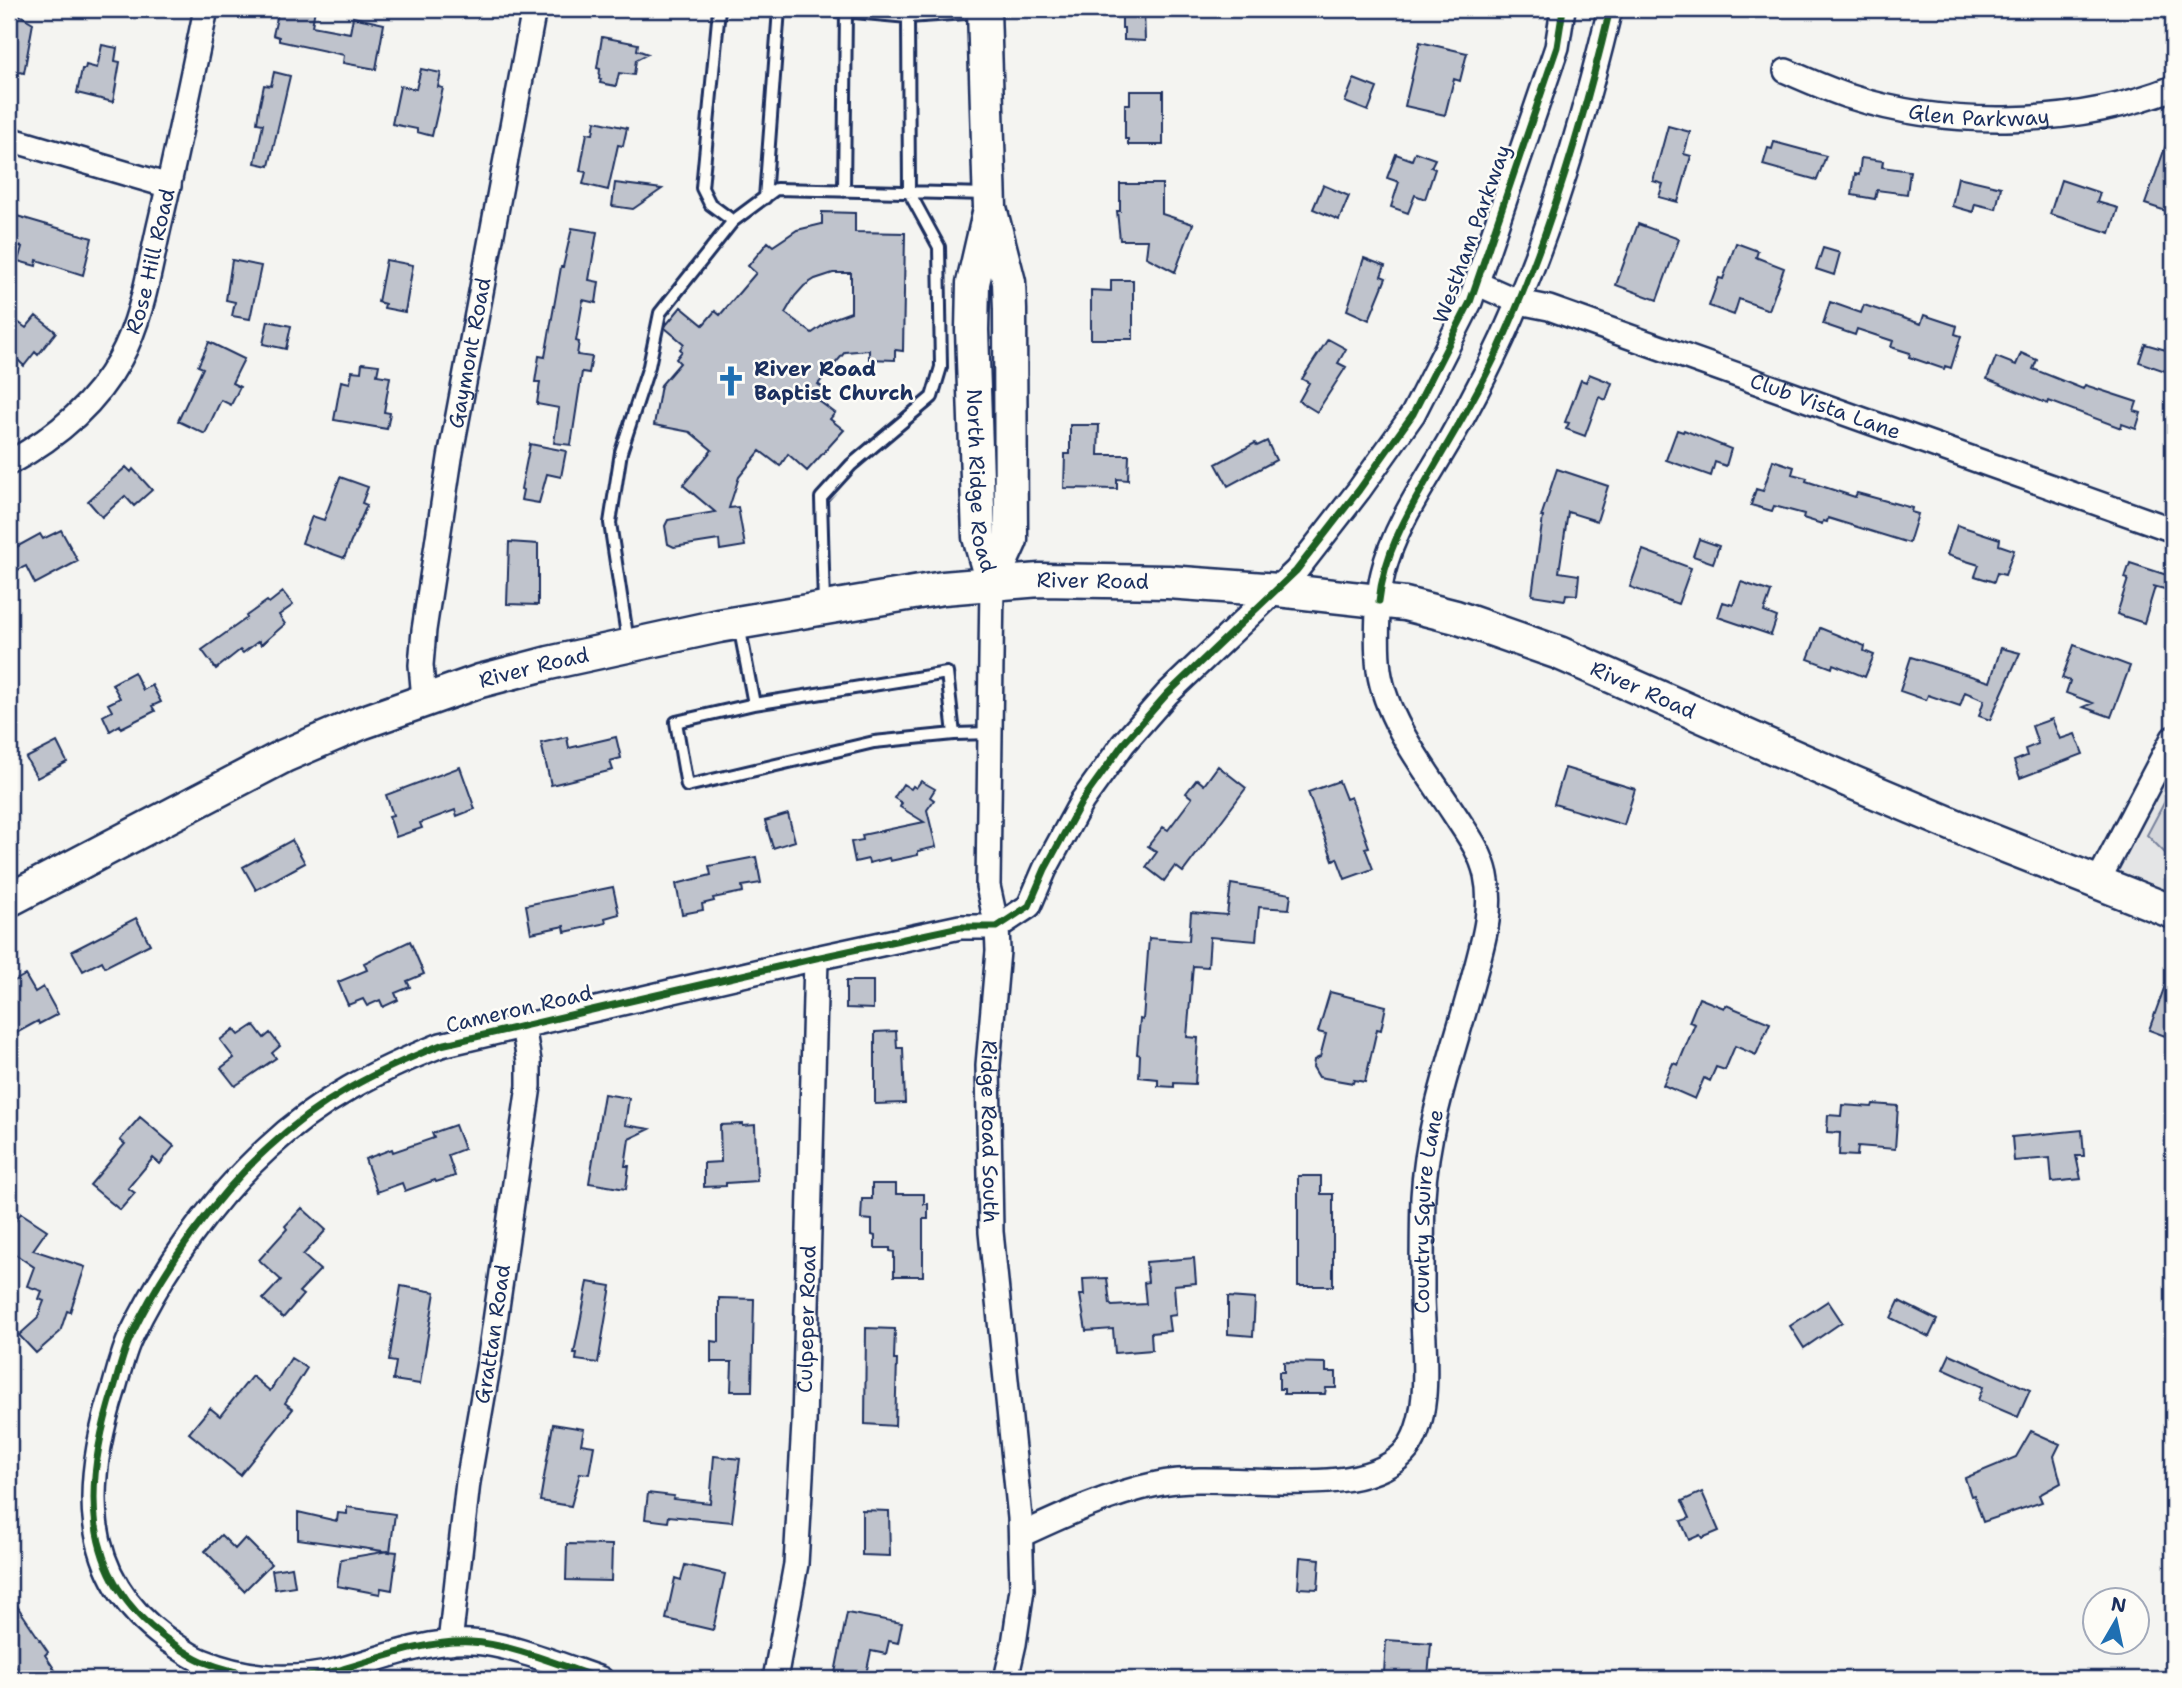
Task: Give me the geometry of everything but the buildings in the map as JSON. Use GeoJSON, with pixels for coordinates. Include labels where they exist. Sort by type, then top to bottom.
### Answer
{"type":"FeatureCollection","features":[{"type":"Feature","properties":{"kind":"main road","name":"North Ridge Road"},"geometry":{"type":"LineString","coordinates":[[984,10],[990,201],[973,283],[972,330],[979,537],[992,582]]}},
{"type":"Feature","properties":{"kind":"main road","name":"River Road"},"geometry":{"type":"LineString","coordinates":[[9,900],[242,777],[361,723],[480,681],[628,645],[738,622],[824,608],[992,582],[1116,580],[1278,590],[1405,604],[1456,617],[1559,653],[1854,783],[2173,912]]}},
{"type":"Feature","properties":{"kind":"street","name":"Rose Hill Road"},"geometry":{"type":"LineString","coordinates":[[9,463],[55,435],[76,417],[103,386],[128,343],[143,300],[206,9]]}},
{"type":"Feature","properties":{"kind":"street","name":"Gaymont Road"},"geometry":{"type":"LineString","coordinates":[[424,699],[421,666],[424,630],[450,458],[534,9]]}},
{"type":"Feature","properties":{"kind":"street","name":"Westham Parkway"},"geometry":{"type":"LineString","coordinates":[[997,927],[1029,905],[1045,869],[1082,802],[1123,744],[1167,694],[1278,590],[1322,538],[1406,425],[1459,325],[1476,283],[1557,47],[1563,9]]}},
{"type":"Feature","properties":{"kind":"street"},"geometry":{"type":"LineString","coordinates":[[1379,601],[1381,577],[1390,552],[1412,506],[1492,361],[1530,274],[1584,113],[1611,9]]}},
{"type":"Feature","properties":{"kind":"street","name":"Glen Parkway"},"geometry":{"type":"LineString","coordinates":[[1786,71],[1851,97],[1928,113],[1966,117],[2012,118],[2077,114],[2173,88]]}},
{"type":"Feature","properties":{"kind":"street"},"geometry":{"type":"LineString","coordinates":[[9,139],[169,186]]}},
{"type":"Feature","properties":{"kind":"street","name":"Club Vista Lane"},"geometry":{"type":"LineString","coordinates":[[1476,283],[1519,302],[1549,308],[2173,530]]}},
{"type":"Feature","properties":{"kind":"street","name":"Ridge Road South"},"geometry":{"type":"LineString","coordinates":[[992,582],[988,886],[997,927],[998,972],[992,1006],[988,1065],[991,1232],[1021,1535],[1022,1589],[1006,1679]]}},
{"type":"Feature","properties":{"kind":"street","name":"Country Squire Lane"},"geometry":{"type":"LineString","coordinates":[[1021,1535],[1076,1509],[1158,1483],[1209,1479],[1338,1480],[1363,1475],[1393,1462],[1403,1454],[1419,1426],[1423,1398],[1424,1351],[1423,1194],[1428,1148],[1486,929],[1489,893],[1480,853],[1408,740],[1385,696],[1379,671],[1379,601]]}},
{"type":"Feature","properties":{"kind":"street"},"geometry":{"type":"LineString","coordinates":[[2098,881],[2173,738]]}},
{"type":"Feature","properties":{"kind":"street","name":"Cameron Road"},"geometry":{"type":"LineString","coordinates":[[601,1679],[493,1645],[472,1642],[415,1648],[338,1670],[302,1677],[252,1676],[200,1660],[147,1625],[128,1605],[105,1564],[95,1525],[94,1505],[101,1429],[129,1339],[154,1292],[206,1217],[233,1184],[303,1117],[341,1091],[376,1072],[441,1045],[960,927],[997,927]]}},
{"type":"Feature","properties":{"kind":"street","name":"Culpeper Road"},"geometry":{"type":"LineString","coordinates":[[775,1679],[796,1564],[804,1423],[816,958]]}},
{"type":"Feature","properties":{"kind":"street","name":"Grattan Road"},"geometry":{"type":"LineString","coordinates":[[450,1643],[468,1482],[490,1356],[526,1114],[529,1061],[523,1026]]}},
{"type":"Feature","properties":{"kind":"lane"},"geometry":{"type":"LineString","coordinates":[[719,9],[702,188],[710,204],[733,221]]}},
{"type":"Feature","properties":{"kind":"lane"},"geometry":{"type":"LineString","coordinates":[[765,198],[779,9]]}},
{"type":"Feature","properties":{"kind":"lane"},"geometry":{"type":"LineString","coordinates":[[822,9],[908,13],[984,10]]}},
{"type":"Feature","properties":{"kind":"lane"},"geometry":{"type":"LineString","coordinates":[[844,191],[846,11]]}},
{"type":"Feature","properties":{"kind":"lane"},"geometry":{"type":"LineString","coordinates":[[824,608],[821,498],[851,465],[932,397],[941,368],[939,247],[909,192],[908,13]]}},
{"type":"Feature","properties":{"kind":"lane"},"geometry":{"type":"LineString","coordinates":[[628,645],[610,523],[621,452],[649,366],[660,313],[733,221],[776,189],[909,192],[990,201]]}},
{"type":"Feature","properties":{"kind":"lane"},"geometry":{"type":"LineString","coordinates":[[738,622],[754,704]]}},
{"type":"Feature","properties":{"kind":"lane"},"geometry":{"type":"LineString","coordinates":[[954,734],[947,673],[754,704],[676,722],[687,786],[874,742],[990,733]]}},
{"type":"Feature","properties":{"kind":"shaded area"},"geometry":{"type":"Polygon","coordinates":[[[2173,738],[2173,912],[2098,881],[2173,738]]]}},
{"type":"Feature","properties":{"kind":"shaded area"},"geometry":{"type":"Polygon","coordinates":[[[2173,786],[2173,861],[2147,835],[2173,786]]]}},
{"type":"Feature","properties":{"kind":"cycle path"},"geometry":{"type":"LineString","coordinates":[[601,1679],[519,1651],[471,1642],[421,1647],[322,1674],[270,1677],[236,1672],[202,1661],[165,1638],[137,1613],[116,1585],[103,1555],[96,1524],[94,1491],[104,1423],[123,1355],[158,1285],[191,1236],[228,1189],[287,1131],[349,1088],[417,1055],[441,1045],[816,958],[960,927],[997,927],[1029,906],[1045,869],[1082,801],[1123,744],[1167,694],[1296,571],[1359,490],[1413,414],[1470,302],[1557,47],[1563,9]]}},
{"type":"Feature","properties":{"kind":"cycle path"},"geometry":{"type":"LineString","coordinates":[[1379,601],[1386,566],[1399,532],[1484,379],[1533,266],[1576,138],[1610,9]]}},
{"type":"Feature","properties":{"kind":"place","name":"River Road Baptist Church"},"geometry":{"type":"Point","coordinates":[731,381]}}]}
